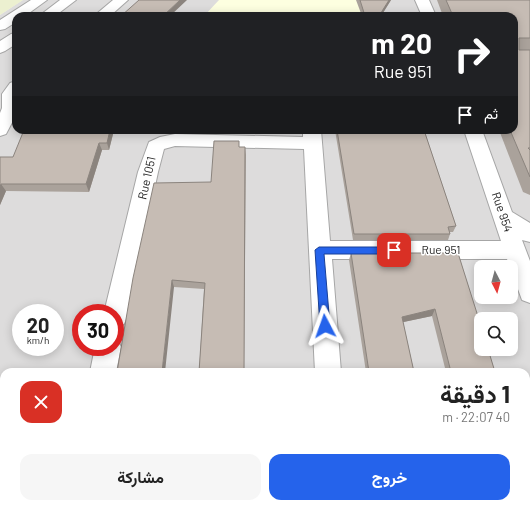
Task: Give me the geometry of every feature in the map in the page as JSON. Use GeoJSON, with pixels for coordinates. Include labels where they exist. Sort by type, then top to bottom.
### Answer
{"type":"FeatureCollection","features":[{"type":"Feature","properties":{"kind":"street"},"geometry":{"type":"LineString","coordinates":[[22,12],[40,0]]}},
{"type":"Feature","properties":{"kind":"street"},"geometry":{"type":"LineString","coordinates":[[52,12],[69,0]]}},
{"type":"Feature","properties":{"kind":"street"},"geometry":{"type":"LineString","coordinates":[[106,12],[121,0]]}},
{"type":"Feature","properties":{"kind":"street"},"geometry":{"type":"LineString","coordinates":[[422,0],[427,12]]}},
{"type":"Feature","properties":{"kind":"street"},"geometry":{"type":"LineString","coordinates":[[0,26],[12,18]]}},
{"type":"Feature","properties":{"kind":"street"},"geometry":{"type":"LineString","coordinates":[[4,47],[12,40]]}},
{"type":"Feature","properties":{"kind":"street"},"geometry":{"type":"LineString","coordinates":[[1,127],[10,108],[10,94],[12,91]]}},
{"type":"Feature","properties":{"kind":"street","name":"Rue 954"},"geometry":{"type":"LineString","coordinates":[[474,134],[530,293]]}},
{"type":"Feature","properties":{"kind":"street"},"geometry":{"type":"LineString","coordinates":[[312,137],[328,368]]}},
{"type":"Feature","properties":{"kind":"street","name":"Rue 1051"},"geometry":{"type":"LineString","coordinates":[[118,304],[148,172],[156,146],[166,141],[175,140],[312,137]]}},
{"type":"Feature","properties":{"kind":"street"},"geometry":{"type":"LineString","coordinates":[[504,217],[530,234]]}},
{"type":"Feature","properties":{"kind":"street","name":"Rue 951"},"geometry":{"type":"LineString","coordinates":[[319,250],[515,250]]}},
{"type":"Feature","properties":{"kind":"street"},"geometry":{"type":"LineString","coordinates":[[104,368],[106,356]]}},
{"type":"Feature","properties":{"kind":"shaded area"},"geometry":{"type":"Polygon","coordinates":[[[0,0],[23,0],[0,15],[0,0]]]}},
{"type":"Feature","properties":{"kind":"shaded area"},"geometry":{"type":"Polygon","coordinates":[[[23,0],[530,0],[530,368],[0,368],[0,15],[23,0]]]}},
{"type":"Feature","properties":{"kind":"shaded area"},"geometry":{"type":"Polygon","coordinates":[[[219,0],[376,0],[381,5],[384,12],[208,12],[219,0]]]}},
{"type":"Feature","properties":{"kind":"building"},"geometry":{"type":"Polygon","coordinates":[[[139,0],[180,0],[167,12],[126,12],[139,0]]]}},
{"type":"Feature","properties":{"kind":"building"},"geometry":{"type":"Polygon","coordinates":[[[360,0],[389,0],[382,12],[364,12],[360,0]]]}},
{"type":"Feature","properties":{"kind":"building"},"geometry":{"type":"Polygon","coordinates":[[[446,0],[530,0],[530,38],[519,38],[519,50],[530,50],[530,148],[528,148],[530,150],[530,177],[512,134],[518,134],[518,12],[451,12],[446,0]]]}},
{"type":"Feature","properties":{"kind":"building"},"geometry":{"type":"Polygon","coordinates":[[[22,134],[109,134],[107,143],[99,143],[86,184],[1,184],[0,187],[0,157],[13,157],[22,134]]]}},
{"type":"Feature","properties":{"kind":"building"},"geometry":{"type":"Polygon","coordinates":[[[338,134],[425,134],[456,226],[448,227],[450,234],[354,234],[338,134]]]}},
{"type":"Feature","properties":{"kind":"building"},"geometry":{"type":"Polygon","coordinates":[[[214,141],[239,141],[239,147],[245,147],[244,368],[199,368],[205,283],[172,280],[162,368],[118,368],[120,356],[124,356],[124,331],[133,278],[154,183],[211,182],[214,141]]]}},
{"type":"Feature","properties":{"kind":"building"},"geometry":{"type":"Polygon","coordinates":[[[351,253],[458,253],[477,312],[474,312],[474,356],[490,356],[494,368],[450,368],[435,309],[402,317],[413,368],[368,368],[351,253]]]}},
{"type":"Feature","properties":{"kind":"route"},"geometry":{"type":"LineString","coordinates":[[325,326],[319,250],[394,250]]}}]}
